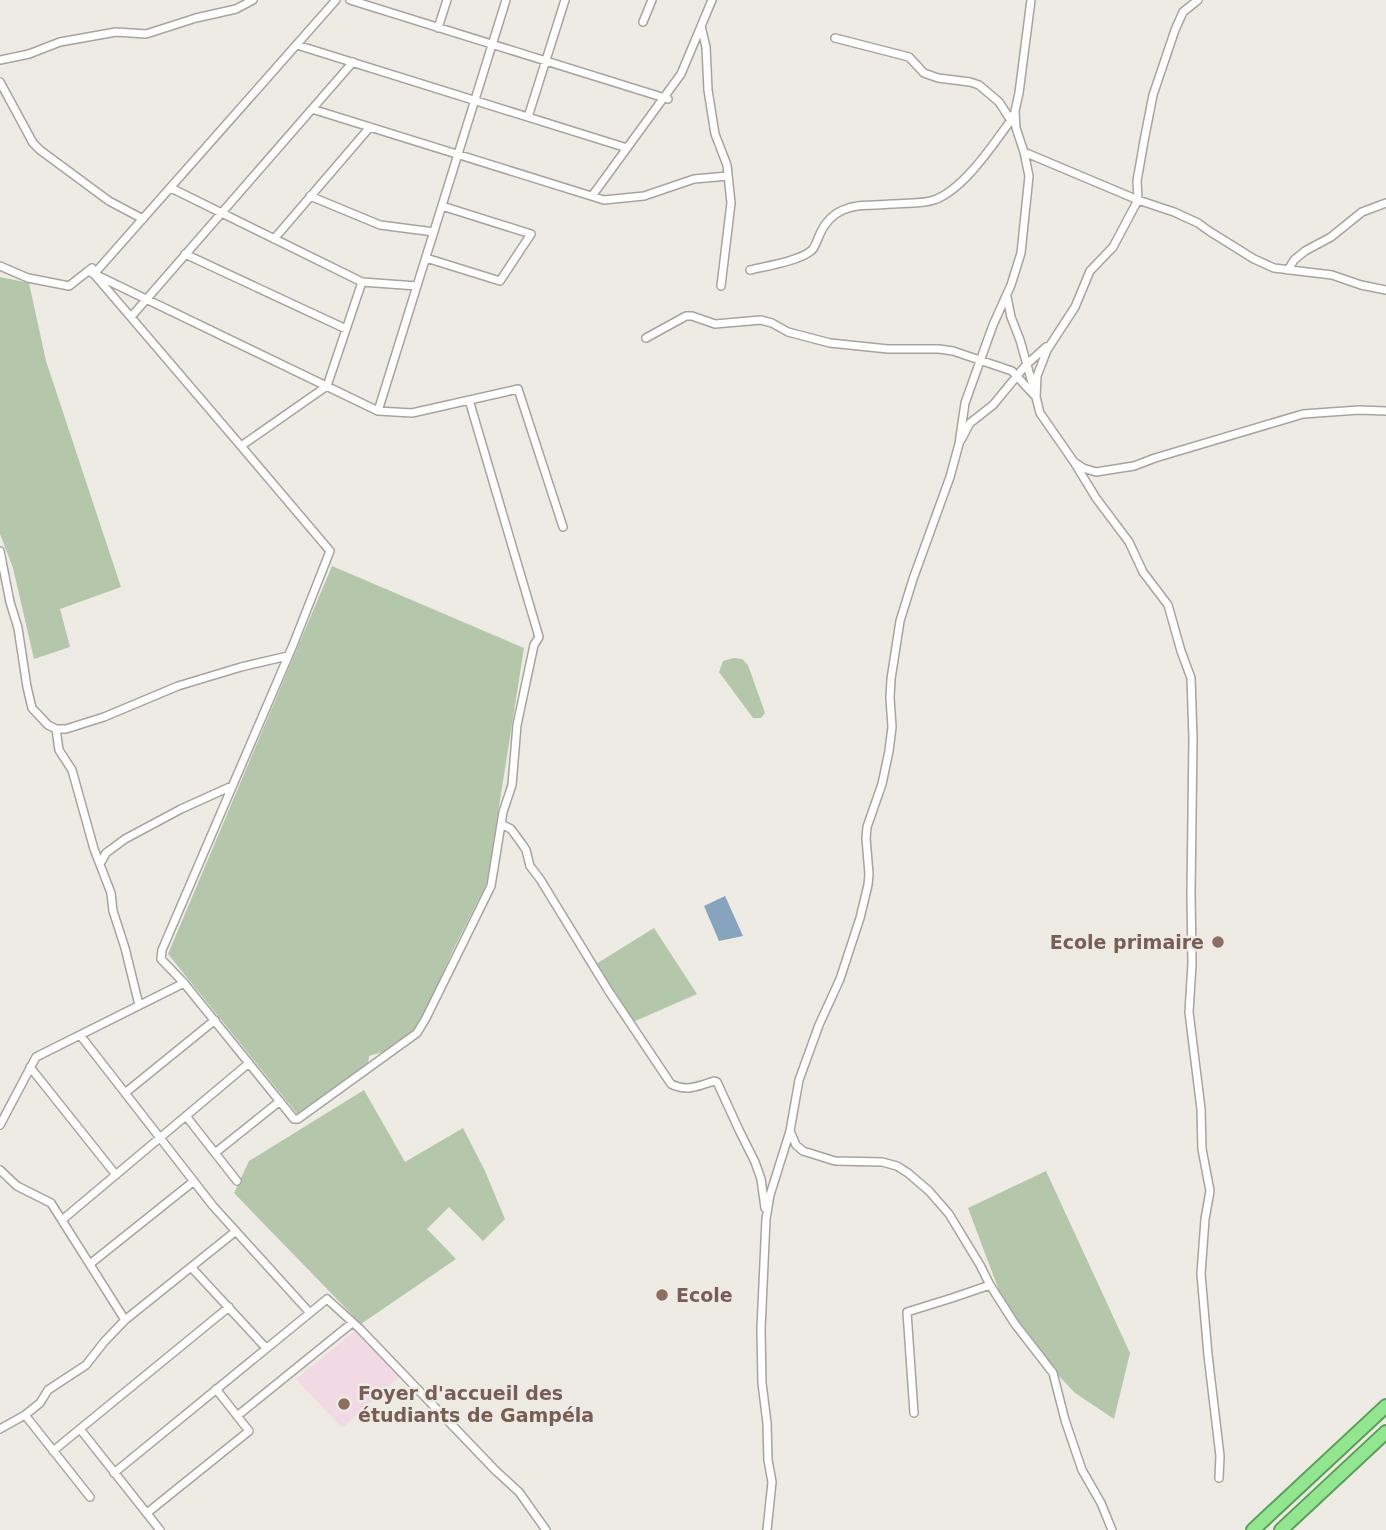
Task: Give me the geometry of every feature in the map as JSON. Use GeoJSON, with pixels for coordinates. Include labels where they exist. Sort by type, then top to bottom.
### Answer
{"type":"FeatureCollection","features":[{"type":"Feature","properties":{"kind":"highway"},"geometry":{"type":"LineString","coordinates":[[1253,1530],[1386,1406]]}},
{"type":"Feature","properties":{"kind":"highway"},"geometry":{"type":"LineString","coordinates":[[1281,1530],[1386,1432]]}},
{"type":"Feature","properties":{"kind":"street"},"geometry":{"type":"LineString","coordinates":[[0,60],[29,54],[60,42],[116,32],[146,34],[236,9],[253,0]]}},
{"type":"Feature","properties":{"kind":"street"},"geometry":{"type":"LineString","coordinates":[[0,266],[28,278],[69,286],[91,272],[171,188],[336,0]]}},
{"type":"Feature","properties":{"kind":"street"},"geometry":{"type":"LineString","coordinates":[[350,0],[666,98]]}},
{"type":"Feature","properties":{"kind":"street"},"geometry":{"type":"LineString","coordinates":[[438,27],[447,0]]}},
{"type":"Feature","properties":{"kind":"street"},"geometry":{"type":"LineString","coordinates":[[379,411],[506,0]]}},
{"type":"Feature","properties":{"kind":"street"},"geometry":{"type":"LineString","coordinates":[[528,117],[565,0]]}},
{"type":"Feature","properties":{"kind":"street"},"geometry":{"type":"LineString","coordinates":[[643,22],[652,0]]}},
{"type":"Feature","properties":{"kind":"street"},"geometry":{"type":"LineString","coordinates":[[592,196],[681,74],[712,0]]}},
{"type":"Feature","properties":{"kind":"street"},"geometry":{"type":"LineString","coordinates":[[750,270],[807,254],[813,249],[828,220],[841,211],[863,205],[928,202],[945,195],[957,185],[1014,124],[1031,0]]}},
{"type":"Feature","properties":{"kind":"street"},"geometry":{"type":"LineString","coordinates":[[1036,397],[1037,376],[1047,350],[1075,307],[1090,271],[1113,247],[1138,200],[1137,181],[1153,95],[1183,12],[1198,0]]}},
{"type":"Feature","properties":{"kind":"street"},"geometry":{"type":"LineString","coordinates":[[701,26],[706,47],[708,90],[715,134],[727,165],[731,203],[721,286]]}},
{"type":"Feature","properties":{"kind":"street"},"geometry":{"type":"LineString","coordinates":[[767,1530],[772,1482],[768,1460],[761,1329],[766,1219],[770,1195],[790,1131],[799,1080],[819,1025],[840,979],[860,918],[869,874],[867,827],[882,784],[889,751],[892,727],[891,679],[900,621],[950,477],[959,444],[965,403],[1016,268],[1023,241],[1029,176],[1014,124],[999,102],[979,85],[939,78],[924,73],[909,57],[835,38]]}},
{"type":"Feature","properties":{"kind":"street"},"geometry":{"type":"LineString","coordinates":[[297,45],[627,148]]}},
{"type":"Feature","properties":{"kind":"street"},"geometry":{"type":"LineString","coordinates":[[131,317],[353,62]]}},
{"type":"Feature","properties":{"kind":"street"},"geometry":{"type":"LineString","coordinates":[[0,82],[33,143],[40,150],[109,201],[143,219]]}},
{"type":"Feature","properties":{"kind":"street"},"geometry":{"type":"LineString","coordinates":[[312,109],[604,200],[644,195],[694,180],[728,176]]}},
{"type":"Feature","properties":{"kind":"street"},"geometry":{"type":"LineString","coordinates":[[274,239],[370,127]]}},
{"type":"Feature","properties":{"kind":"street"},"geometry":{"type":"LineString","coordinates":[[1024,152],[1198,223],[1254,259],[1274,268],[1332,275],[1386,290]]}},
{"type":"Feature","properties":{"kind":"street"},"geometry":{"type":"LineString","coordinates":[[171,188],[362,282],[417,286]]}},
{"type":"Feature","properties":{"kind":"street"},"geometry":{"type":"LineString","coordinates":[[310,196],[380,225],[434,232]]}},
{"type":"Feature","properties":{"kind":"street"},"geometry":{"type":"LineString","coordinates":[[1288,270],[1294,260],[1305,251],[1331,237],[1362,212],[1386,203]]}},
{"type":"Feature","properties":{"kind":"street"},"geometry":{"type":"LineString","coordinates":[[426,258],[500,281],[531,234],[442,206]]}},
{"type":"Feature","properties":{"kind":"street"},"geometry":{"type":"LineString","coordinates":[[185,254],[346,329]]}},
{"type":"Feature","properties":{"kind":"street"},"geometry":{"type":"LineString","coordinates":[[91,272],[97,264]]}},
{"type":"Feature","properties":{"kind":"street"},"geometry":{"type":"LineString","coordinates":[[91,272],[379,411],[412,413],[518,389],[563,527]]}},
{"type":"Feature","properties":{"kind":"street"},"geometry":{"type":"LineString","coordinates":[[91,272],[330,551],[162,950],[161,959],[215,1020],[294,1119],[298,1119],[417,1032],[491,886],[503,812],[512,785],[517,725],[534,645],[539,637],[469,400]]}},
{"type":"Feature","properties":{"kind":"street"},"geometry":{"type":"LineString","coordinates":[[241,446],[327,386],[362,282]]}},
{"type":"Feature","properties":{"kind":"street"},"geometry":{"type":"LineString","coordinates":[[1006,294],[1040,413],[1096,498],[1129,542],[1143,572],[1168,605],[1191,678],[1192,964],[1189,1012],[1201,1109],[1202,1149],[1210,1192],[1201,1274],[1220,1456],[1219,1478]]}},
{"type":"Feature","properties":{"kind":"street"},"geometry":{"type":"LineString","coordinates":[[646,338],[686,316],[715,324],[761,320],[788,332],[830,343],[888,349],[953,351],[1012,371],[1036,397]]}},
{"type":"Feature","properties":{"kind":"street"},"geometry":{"type":"LineString","coordinates":[[959,444],[971,423],[993,405],[1026,365],[1055,339]]}},
{"type":"Feature","properties":{"kind":"street"},"geometry":{"type":"LineString","coordinates":[[1074,462],[1083,468],[1097,471],[1135,466],[1303,414],[1386,411]]}},
{"type":"Feature","properties":{"kind":"street"},"geometry":{"type":"LineString","coordinates":[[0,551],[4,589],[18,628],[32,708],[48,725],[56,729],[66,729],[104,717],[178,686],[288,656]]}},
{"type":"Feature","properties":{"kind":"street"},"geometry":{"type":"LineString","coordinates":[[56,729],[59,750],[72,770],[94,849],[111,893],[113,911],[139,1005]]}},
{"type":"Feature","properties":{"kind":"street"},"geometry":{"type":"LineString","coordinates":[[100,864],[106,853],[125,839],[181,809],[233,786]]}},
{"type":"Feature","properties":{"kind":"street"},"geometry":{"type":"LineString","coordinates":[[501,824],[510,830],[526,850],[530,866],[671,1084],[680,1089],[688,1089],[717,1082],[755,1162],[761,1179],[766,1219]]}},
{"type":"Feature","properties":{"kind":"street"},"geometry":{"type":"LineString","coordinates":[[0,1125],[36,1057],[184,983]]}},
{"type":"Feature","properties":{"kind":"street"},"geometry":{"type":"LineString","coordinates":[[125,1093],[215,1020]]}},
{"type":"Feature","properties":{"kind":"street"},"geometry":{"type":"LineString","coordinates":[[80,1035],[194,1181],[310,1313]]}},
{"type":"Feature","properties":{"kind":"street"},"geometry":{"type":"LineString","coordinates":[[62,1220],[249,1063]]}},
{"type":"Feature","properties":{"kind":"street"},"geometry":{"type":"LineString","coordinates":[[30,1067],[117,1175]]}},
{"type":"Feature","properties":{"kind":"street"},"geometry":{"type":"LineString","coordinates":[[215,1153],[280,1101]]}},
{"type":"Feature","properties":{"kind":"street"},"geometry":{"type":"LineString","coordinates":[[186,1116],[237,1181]]}},
{"type":"Feature","properties":{"kind":"street"},"geometry":{"type":"LineString","coordinates":[[790,1131],[796,1145],[803,1151],[835,1161],[882,1162],[897,1166],[929,1191],[950,1214],[1015,1324],[1053,1373],[1082,1470],[1101,1503],[1112,1530]]}},
{"type":"Feature","properties":{"kind":"street"},"geometry":{"type":"LineString","coordinates":[[0,1170],[17,1186],[51,1203],[125,1320]]}},
{"type":"Feature","properties":{"kind":"street"},"geometry":{"type":"LineString","coordinates":[[90,1264],[194,1181]]}},
{"type":"Feature","properties":{"kind":"street"},"geometry":{"type":"LineString","coordinates":[[0,1429],[25,1415],[40,1403],[48,1390],[86,1365],[125,1320],[236,1231]]}},
{"type":"Feature","properties":{"kind":"street"},"geometry":{"type":"LineString","coordinates":[[191,1267],[267,1348]]}},
{"type":"Feature","properties":{"kind":"street"},"geometry":{"type":"LineString","coordinates":[[914,1413],[907,1312],[990,1285]]}},
{"type":"Feature","properties":{"kind":"street"},"geometry":{"type":"LineString","coordinates":[[114,1473],[327,1299],[519,1492],[546,1530]]}},
{"type":"Feature","properties":{"kind":"street"},"geometry":{"type":"LineString","coordinates":[[53,1451],[229,1307]]}},
{"type":"Feature","properties":{"kind":"street"},"geometry":{"type":"LineString","coordinates":[[237,1416],[352,1323]]}},
{"type":"Feature","properties":{"kind":"street"},"geometry":{"type":"LineString","coordinates":[[147,1513],[249,1431],[216,1389]]}},
{"type":"Feature","properties":{"kind":"street"},"geometry":{"type":"LineString","coordinates":[[25,1415],[90,1497]]}},
{"type":"Feature","properties":{"kind":"street"},"geometry":{"type":"LineString","coordinates":[[80,1429],[160,1530]]}},
{"type":"Feature","properties":{"kind":"shaded area","name":"Foyer d'accueil des étudiants de Gampéla"},"geometry":{"type":"Polygon","coordinates":[[[355,1331],[400,1376],[342,1428],[296,1379],[355,1331]]]}},
{"type":"Feature","properties":{"kind":"green space"},"geometry":{"type":"Polygon","coordinates":[[[0,277],[29,283],[46,361],[121,587],[60,609],[70,647],[34,659],[13,568],[0,534],[0,277]]]}},
{"type":"Feature","properties":{"kind":"green space"},"geometry":{"type":"Polygon","coordinates":[[[332,566],[524,648],[487,883],[425,1013],[413,1033],[389,1050],[369,1056],[368,1065],[298,1115],[168,954],[332,566]]]}},
{"type":"Feature","properties":{"kind":"green space"},"geometry":{"type":"Polygon","coordinates":[[[742,659],[748,665],[765,713],[761,718],[753,718],[719,672],[723,661],[742,659]]]}},
{"type":"Feature","properties":{"kind":"green space"},"geometry":{"type":"Polygon","coordinates":[[[654,928],[697,994],[633,1022],[596,964],[654,928]]]}},
{"type":"Feature","properties":{"kind":"green space"},"geometry":{"type":"Polygon","coordinates":[[[364,1090],[405,1162],[463,1128],[505,1219],[483,1241],[449,1207],[427,1229],[456,1259],[361,1324],[234,1193],[249,1161],[364,1090]]]}},
{"type":"Feature","properties":{"kind":"green space"},"geometry":{"type":"Polygon","coordinates":[[[1046,1171],[1130,1353],[1114,1419],[1075,1393],[1016,1319],[1001,1296],[968,1208],[1046,1171]]]}},
{"type":"Feature","properties":{"kind":"water"},"geometry":{"type":"Polygon","coordinates":[[[725,896],[743,936],[719,941],[704,906],[725,896]]]}},
{"type":"Feature","properties":{"kind":"place","name":"Ecole primaire"},"geometry":{"type":"Point","coordinates":[1218,942]}},
{"type":"Feature","properties":{"kind":"place","name":"Ecole"},"geometry":{"type":"Point","coordinates":[662,1295]}},
{"type":"Feature","properties":{"kind":"place","name":"Foyer d'accueil des étudiants de Gampéla"},"geometry":{"type":"Point","coordinates":[344,1404]}}]}
